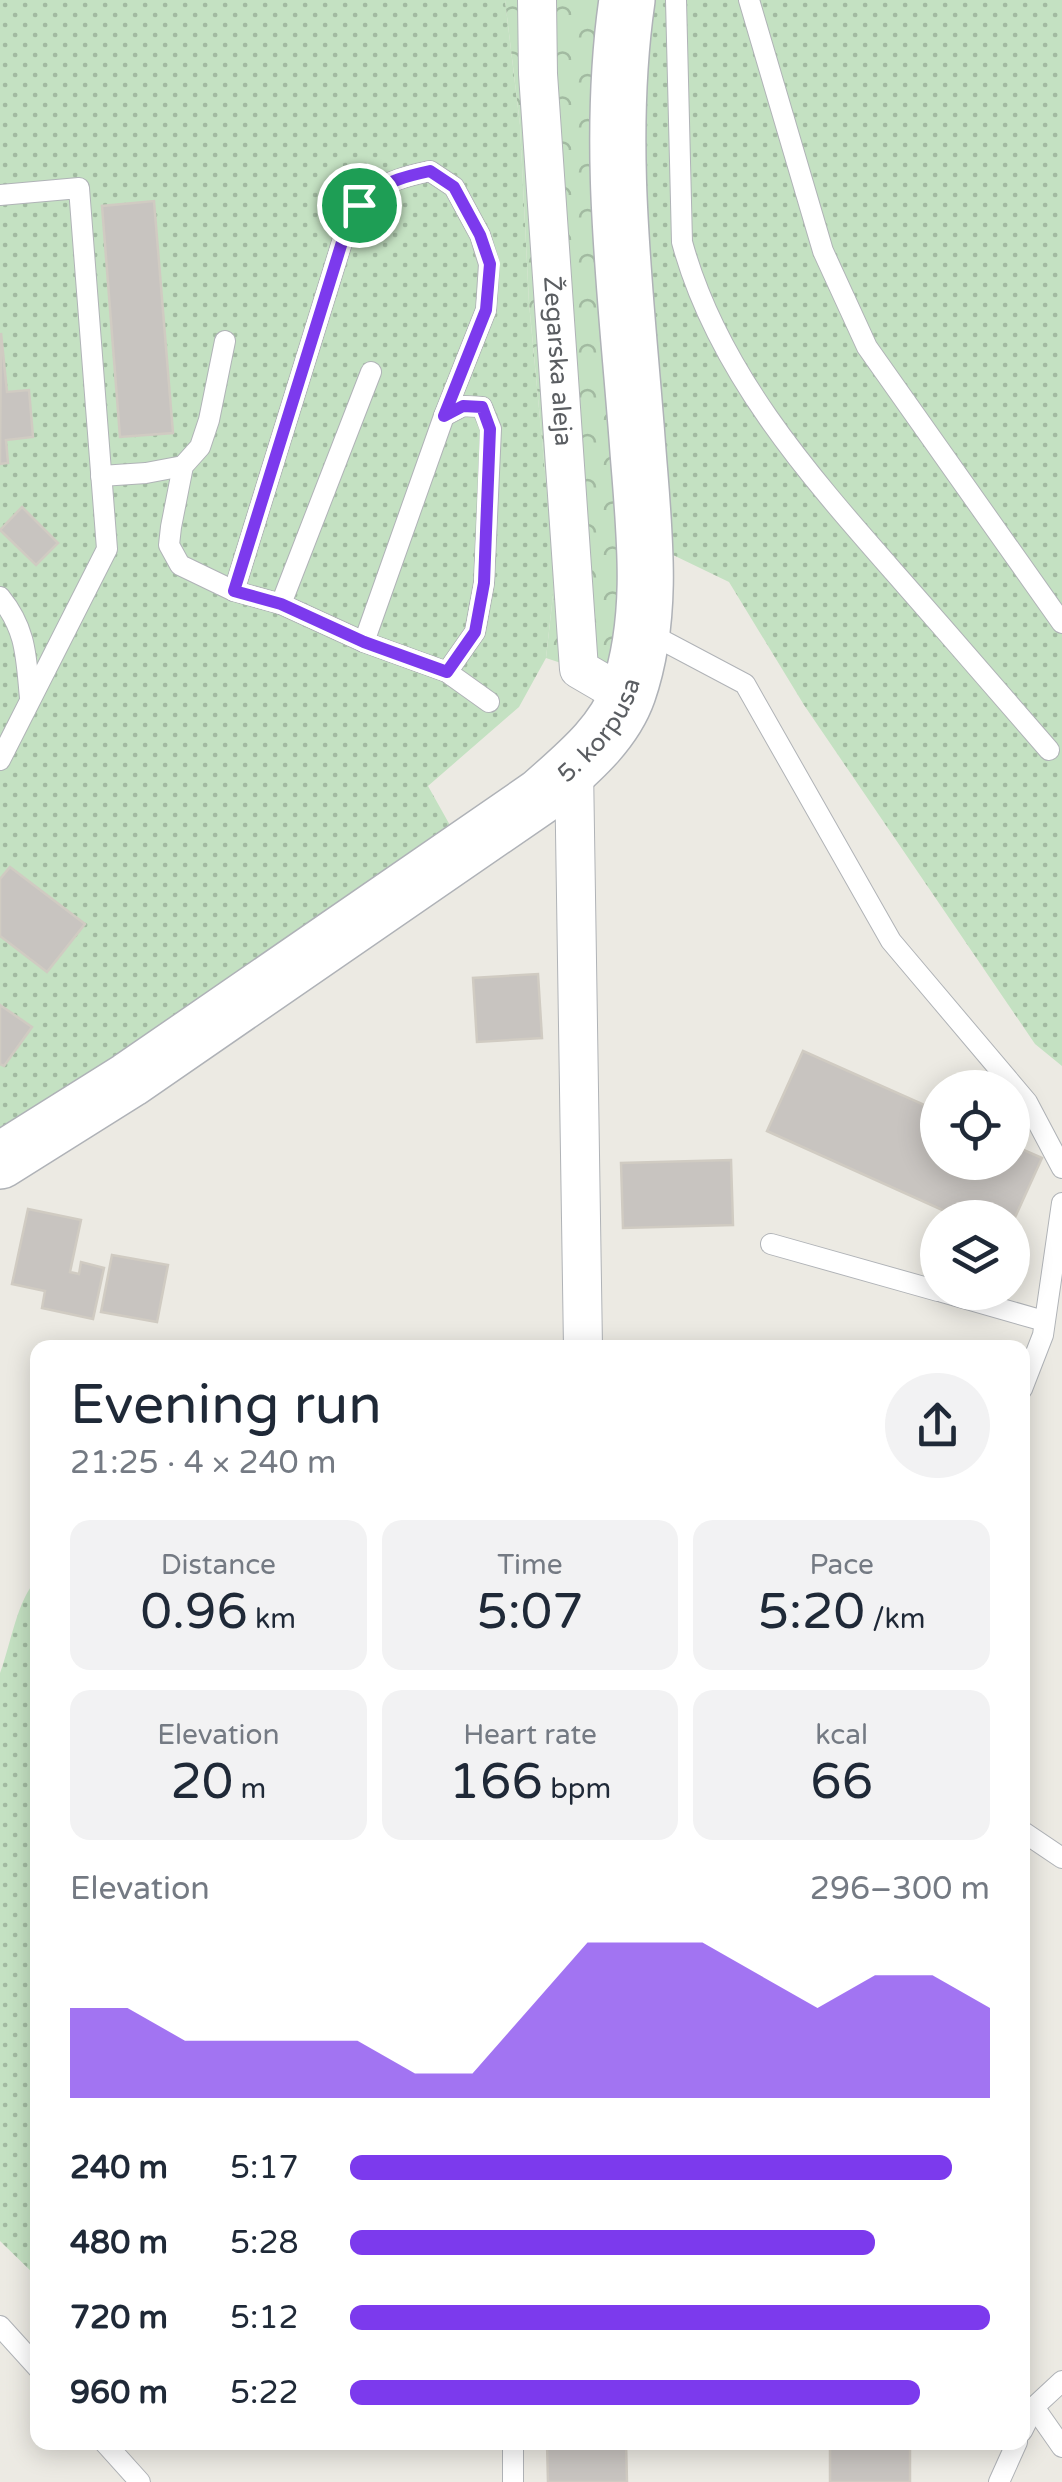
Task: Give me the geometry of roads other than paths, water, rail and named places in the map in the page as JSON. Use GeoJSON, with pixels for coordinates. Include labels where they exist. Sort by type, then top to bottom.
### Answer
{"type":"FeatureCollection","features":[{"type":"Feature","properties":{"kind":"street","name":"Žegarska aleja"},"geometry":{"type":"LineString","coordinates":[[537,0],[538,74],[580,669],[627,696]]}},
{"type":"Feature","properties":{"kind":"street","name":"5. korpusa"},"geometry":{"type":"LineString","coordinates":[[0,1161],[145,1070],[541,796],[594,748],[627,696],[644,630],[644,541],[616,148],[627,0]]}},
{"type":"Feature","properties":{"kind":"street"},"geometry":{"type":"LineString","coordinates":[[574,767],[583,1340]]}},
{"type":"Feature","properties":{"kind":"lane"},"geometry":{"type":"LineString","coordinates":[[676,0],[682,242],[692,278],[726,347],[774,429],[1049,750]]}},
{"type":"Feature","properties":{"kind":"lane"},"geometry":{"type":"LineString","coordinates":[[749,0],[823,251],[867,347],[1062,623]]}},
{"type":"Feature","properties":{"kind":"lane"},"geometry":{"type":"LineString","coordinates":[[234,591],[343,239],[359,205],[392,180],[430,171],[454,187],[480,235],[490,264],[486,310],[364,642]]}},
{"type":"Feature","properties":{"kind":"lane"},"geometry":{"type":"LineString","coordinates":[[0,195],[79,188],[106,549],[0,760]]}},
{"type":"Feature","properties":{"kind":"lane"},"geometry":{"type":"LineString","coordinates":[[225,341],[200,447],[183,466],[169,545],[180,565],[234,591],[281,604],[364,642],[447,672],[489,702]]}},
{"type":"Feature","properties":{"kind":"lane"},"geometry":{"type":"LineString","coordinates":[[281,604],[371,372]]}},
{"type":"Feature","properties":{"kind":"lane"},"geometry":{"type":"LineString","coordinates":[[444,416],[463,406],[482,407],[490,429],[484,583],[475,632],[447,672]]}},
{"type":"Feature","properties":{"kind":"lane"},"geometry":{"type":"LineString","coordinates":[[101,476],[146,474],[183,466]]}},
{"type":"Feature","properties":{"kind":"lane"},"geometry":{"type":"LineString","coordinates":[[0,597],[16,616],[30,700]]}},
{"type":"Feature","properties":{"kind":"lane"},"geometry":{"type":"LineString","coordinates":[[644,630],[744,684],[891,941],[1027,1102],[1062,1168]]}},
{"type":"Feature","properties":{"kind":"lane"},"geometry":{"type":"LineString","coordinates":[[1030,1367],[1042,1335],[1062,1203]]}},
{"type":"Feature","properties":{"kind":"lane"},"geometry":{"type":"LineString","coordinates":[[771,1244],[920,1286]]}},
{"type":"Feature","properties":{"kind":"lane"},"geometry":{"type":"LineString","coordinates":[[1002,1310],[1044,1322]]}},
{"type":"Feature","properties":{"kind":"lane"},"geometry":{"type":"LineString","coordinates":[[1030,1836],[1062,1858]]}},
{"type":"Feature","properties":{"kind":"lane"},"geometry":{"type":"LineString","coordinates":[[0,2326],[30,2359]]}},
{"type":"Feature","properties":{"kind":"lane"},"geometry":{"type":"LineString","coordinates":[[1030,2415],[1062,2381]]}},
{"type":"Feature","properties":{"kind":"lane"},"geometry":{"type":"LineString","coordinates":[[1034,2407],[1062,2446]]}},
{"type":"Feature","properties":{"kind":"lane"},"geometry":{"type":"LineString","coordinates":[[111,2450],[140,2482]]}},
{"type":"Feature","properties":{"kind":"lane"},"geometry":{"type":"LineString","coordinates":[[513,2450],[513,2482]]}},
{"type":"Feature","properties":{"kind":"lane"},"geometry":{"type":"LineString","coordinates":[[999,2482],[1013,2450]]}}]}
